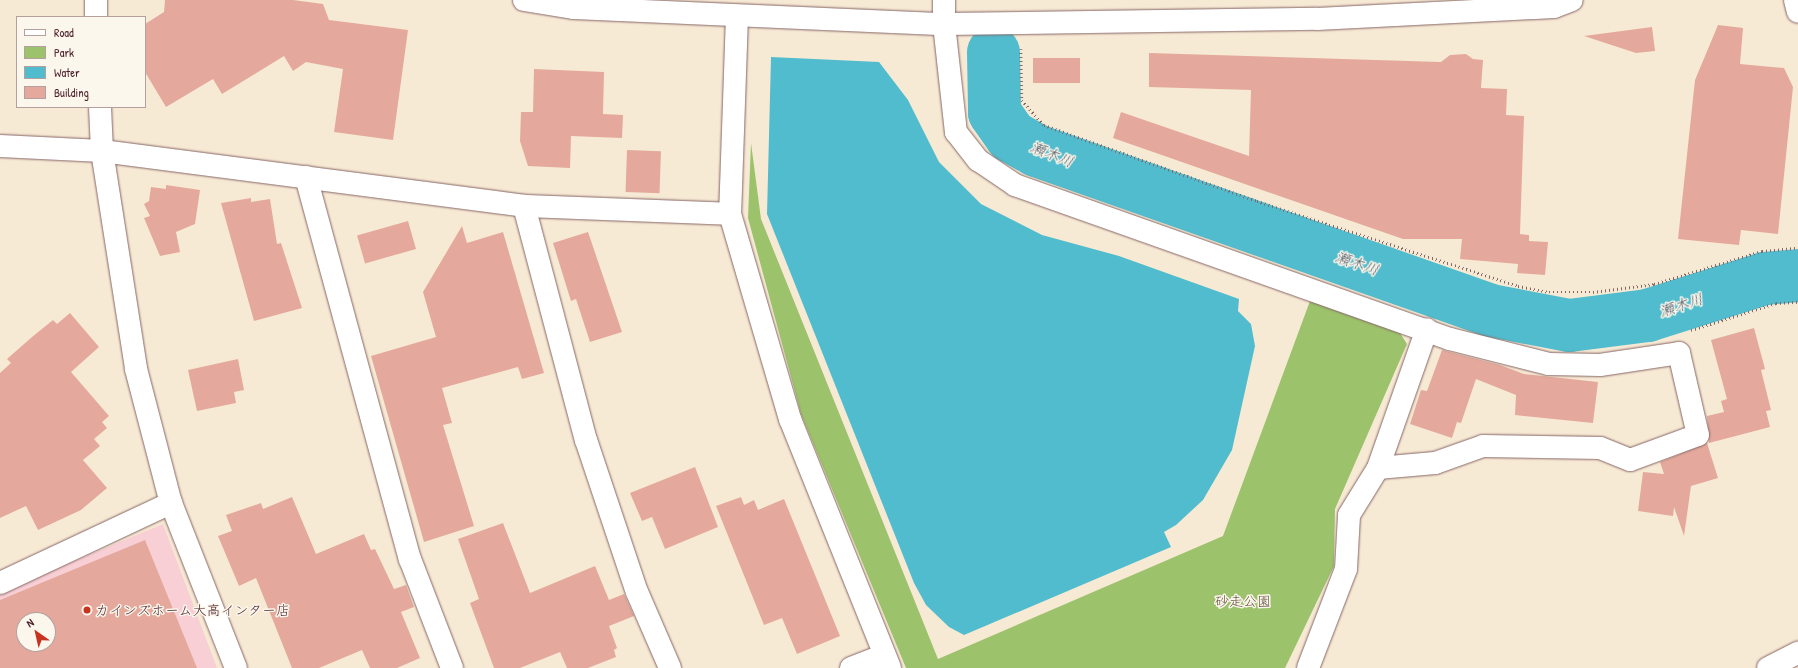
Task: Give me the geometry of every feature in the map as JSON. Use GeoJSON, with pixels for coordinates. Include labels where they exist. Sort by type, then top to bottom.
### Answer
{"type":"FeatureCollection","features":[{"type":"Feature","properties":{"kind":"street"},"geometry":{"type":"LineString","coordinates":[[96,0],[96,16]]}},
{"type":"Feature","properties":{"kind":"street"},"geometry":{"type":"LineString","coordinates":[[524,0],[574,8],[944,24],[1318,19],[1554,7],[1572,0]]}},
{"type":"Feature","properties":{"kind":"street"},"geometry":{"type":"LineString","coordinates":[[944,0],[944,24],[956,132],[978,160],[1015,185],[1427,329],[1450,339],[1549,364],[1600,365],[1679,353],[1698,435],[1630,460],[1600,448],[1483,446],[1435,463],[1378,468]]}},
{"type":"Feature","properties":{"kind":"street"},"geometry":{"type":"LineString","coordinates":[[1795,0],[1798,12]]}},
{"type":"Feature","properties":{"kind":"street"},"geometry":{"type":"LineString","coordinates":[[737,16],[730,214],[790,419],[888,661],[851,668]]}},
{"type":"Feature","properties":{"kind":"street"},"geometry":{"type":"LineString","coordinates":[[100,108],[102,151],[136,369],[171,503],[236,668]]}},
{"type":"Feature","properties":{"kind":"street"},"geometry":{"type":"LineString","coordinates":[[0,146],[102,151],[524,206],[730,214]]}},
{"type":"Feature","properties":{"kind":"street"},"geometry":{"type":"LineString","coordinates":[[306,177],[410,559],[452,668]]}},
{"type":"Feature","properties":{"kind":"street"},"geometry":{"type":"LineString","coordinates":[[524,206],[586,440],[637,592],[670,668]]}},
{"type":"Feature","properties":{"kind":"street"},"geometry":{"type":"LineString","coordinates":[[1308,668],[1346,569],[1349,515],[1378,468],[1427,329]]}},
{"type":"Feature","properties":{"kind":"street"},"geometry":{"type":"LineString","coordinates":[[0,583],[171,503]]}},
{"type":"Feature","properties":{"kind":"street"},"geometry":{"type":"LineString","coordinates":[[1768,668],[1798,653]]}},
{"type":"Feature","properties":{"kind":"path"},"geometry":{"type":"LineString","coordinates":[[1022,23],[1022,100],[1044,125],[1257,200],[1518,286],[1549,292],[1600,291],[1654,284],[1762,251],[1798,248]]}},
{"type":"Feature","properties":{"kind":"path"},"geometry":{"type":"LineString","coordinates":[[1679,353],[1681,334],[1776,303],[1798,302]]}},
{"type":"Feature","properties":{"kind":"shaded area","name":"カインズホーム大高インター店"},"geometry":{"type":"Polygon","coordinates":[[[163,524],[217,668],[0,668],[0,592],[163,524]]]}},
{"type":"Feature","properties":{"kind":"green space","name":"砂走公園"},"geometry":{"type":"Polygon","coordinates":[[[751,143],[761,219],[938,659],[1223,536],[1310,301],[1400,333],[1407,344],[1335,509],[1334,566],[1285,668],[906,668],[801,414],[748,218],[751,143]]]}},
{"type":"Feature","properties":{"kind":"water"},"geometry":{"type":"Polygon","coordinates":[[[771,57],[879,62],[908,100],[939,162],[981,204],[1042,235],[1119,256],[1239,299],[1238,311],[1251,324],[1255,346],[1232,450],[1203,500],[1176,525],[1164,532],[1171,547],[964,635],[949,627],[926,605],[914,583],[767,214],[771,57]]]}},
{"type":"Feature","properties":{"kind":"building"},"geometry":{"type":"Polygon","coordinates":[[[165,0],[293,0],[323,4],[329,20],[408,30],[393,140],[334,132],[343,69],[306,62],[293,71],[284,56],[222,94],[213,79],[166,107],[146,74],[146,23],[164,12],[165,0]]]}},
{"type":"Feature","properties":{"kind":"building"},"geometry":{"type":"Polygon","coordinates":[[[1718,25],[1743,28],[1740,64],[1784,68],[1793,87],[1778,234],[1741,230],[1739,245],[1678,239],[1695,80],[1718,25]]]}},
{"type":"Feature","properties":{"kind":"building"},"geometry":{"type":"Polygon","coordinates":[[[1652,27],[1655,51],[1636,53],[1584,36],[1652,27]]]}},
{"type":"Feature","properties":{"kind":"building"},"geometry":{"type":"Polygon","coordinates":[[[1149,53],[1441,62],[1450,55],[1466,54],[1473,59],[1483,60],[1481,88],[1507,89],[1506,115],[1524,116],[1520,234],[1529,235],[1529,241],[1548,242],[1545,275],[1517,273],[1518,264],[1460,259],[1462,239],[1403,239],[1113,138],[1121,112],[1249,156],[1251,90],[1149,87],[1149,53]]]}},
{"type":"Feature","properties":{"kind":"building"},"geometry":{"type":"Polygon","coordinates":[[[1033,58],[1080,58],[1080,83],[1033,83],[1033,58]]]}},
{"type":"Feature","properties":{"kind":"building"},"geometry":{"type":"Polygon","coordinates":[[[534,69],[604,72],[603,114],[623,115],[622,138],[571,136],[570,168],[528,166],[520,141],[521,112],[533,112],[534,69]]]}},
{"type":"Feature","properties":{"kind":"building"},"geometry":{"type":"Polygon","coordinates":[[[627,150],[661,151],[660,193],[626,192],[627,150]]]}},
{"type":"Feature","properties":{"kind":"building"},"geometry":{"type":"Polygon","coordinates":[[[166,185],[200,190],[195,224],[176,232],[180,252],[160,256],[144,218],[150,216],[144,204],[149,201],[151,187],[166,189],[166,185]]]}},
{"type":"Feature","properties":{"kind":"building"},"geometry":{"type":"Polygon","coordinates":[[[251,198],[251,202],[270,199],[277,244],[281,243],[302,308],[254,321],[221,203],[251,198]]]}},
{"type":"Feature","properties":{"kind":"building"},"geometry":{"type":"Polygon","coordinates":[[[408,221],[416,249],[365,263],[357,236],[408,221]]]}},
{"type":"Feature","properties":{"kind":"building"},"geometry":{"type":"Polygon","coordinates":[[[462,226],[467,243],[503,232],[544,373],[522,379],[518,367],[442,388],[452,423],[443,425],[474,526],[424,542],[371,356],[436,337],[423,292],[462,226]]]}},
{"type":"Feature","properties":{"kind":"building"},"geometry":{"type":"Polygon","coordinates":[[[588,232],[622,332],[590,342],[576,299],[571,301],[553,243],[588,232]]]}},
{"type":"Feature","properties":{"kind":"building"},"geometry":{"type":"Polygon","coordinates":[[[70,313],[99,347],[71,372],[109,416],[102,422],[107,428],[94,439],[100,446],[83,460],[107,488],[81,510],[38,530],[26,506],[0,518],[0,373],[11,363],[7,359],[32,337],[53,320],[57,324],[70,313]]]}},
{"type":"Feature","properties":{"kind":"building"},"geometry":{"type":"Polygon","coordinates":[[[1754,328],[1765,369],[1761,370],[1771,410],[1766,411],[1770,427],[1709,443],[1707,416],[1724,412],[1721,401],[1727,399],[1711,340],[1754,328]]]}},
{"type":"Feature","properties":{"kind":"building"},"geometry":{"type":"Polygon","coordinates":[[[1442,350],[1500,365],[1524,374],[1598,382],[1593,423],[1515,415],[1516,395],[1476,379],[1461,423],[1457,422],[1452,438],[1410,424],[1421,390],[1427,391],[1442,350]]]}},
{"type":"Feature","properties":{"kind":"building"},"geometry":{"type":"Polygon","coordinates":[[[238,359],[244,390],[234,392],[236,403],[197,411],[188,370],[238,359]]]}},
{"type":"Feature","properties":{"kind":"building"},"geometry":{"type":"Polygon","coordinates":[[[1707,443],[1718,478],[1691,486],[1684,536],[1674,507],[1673,516],[1638,511],[1643,472],[1664,474],[1660,462],[1707,443]]]}},
{"type":"Feature","properties":{"kind":"building"},"geometry":{"type":"Polygon","coordinates":[[[695,467],[718,527],[665,549],[652,517],[642,521],[630,493],[695,467]]]}},
{"type":"Feature","properties":{"kind":"building"},"geometry":{"type":"Polygon","coordinates":[[[292,497],[316,554],[364,534],[371,550],[375,549],[394,589],[406,585],[414,607],[401,612],[420,658],[397,668],[370,668],[362,650],[319,668],[292,668],[256,578],[239,586],[218,536],[232,531],[226,515],[261,503],[263,509],[292,497]]]}},
{"type":"Feature","properties":{"kind":"building"},"geometry":{"type":"Polygon","coordinates":[[[741,497],[744,505],[754,500],[758,510],[784,499],[840,636],[797,654],[782,618],[764,625],[716,506],[741,497]]]}},
{"type":"Feature","properties":{"kind":"building"},"geometry":{"type":"Polygon","coordinates":[[[503,523],[530,593],[595,566],[609,600],[624,594],[634,616],[609,626],[617,648],[614,650],[616,657],[588,668],[567,668],[560,652],[520,668],[494,668],[470,603],[479,599],[458,539],[503,523]]]}},
{"type":"Feature","properties":{"kind":"building","name":"カインズホーム大高インター店"},"geometry":{"type":"Polygon","coordinates":[[[145,540],[197,668],[0,668],[0,600],[145,540]]]}},
{"type":"Feature","properties":{"kind":"waterway","name":"瀬木川"},"geometry":{"type":"LineString","coordinates":[[993,52],[994,112],[1011,136],[1036,150],[1490,310],[1569,325],[1647,315],[1764,278],[1798,275]]}},
{"type":"Feature","properties":{"kind":"place","name":"カインズホーム大高インター店"},"geometry":{"type":"Point","coordinates":[87,610]}}]}
